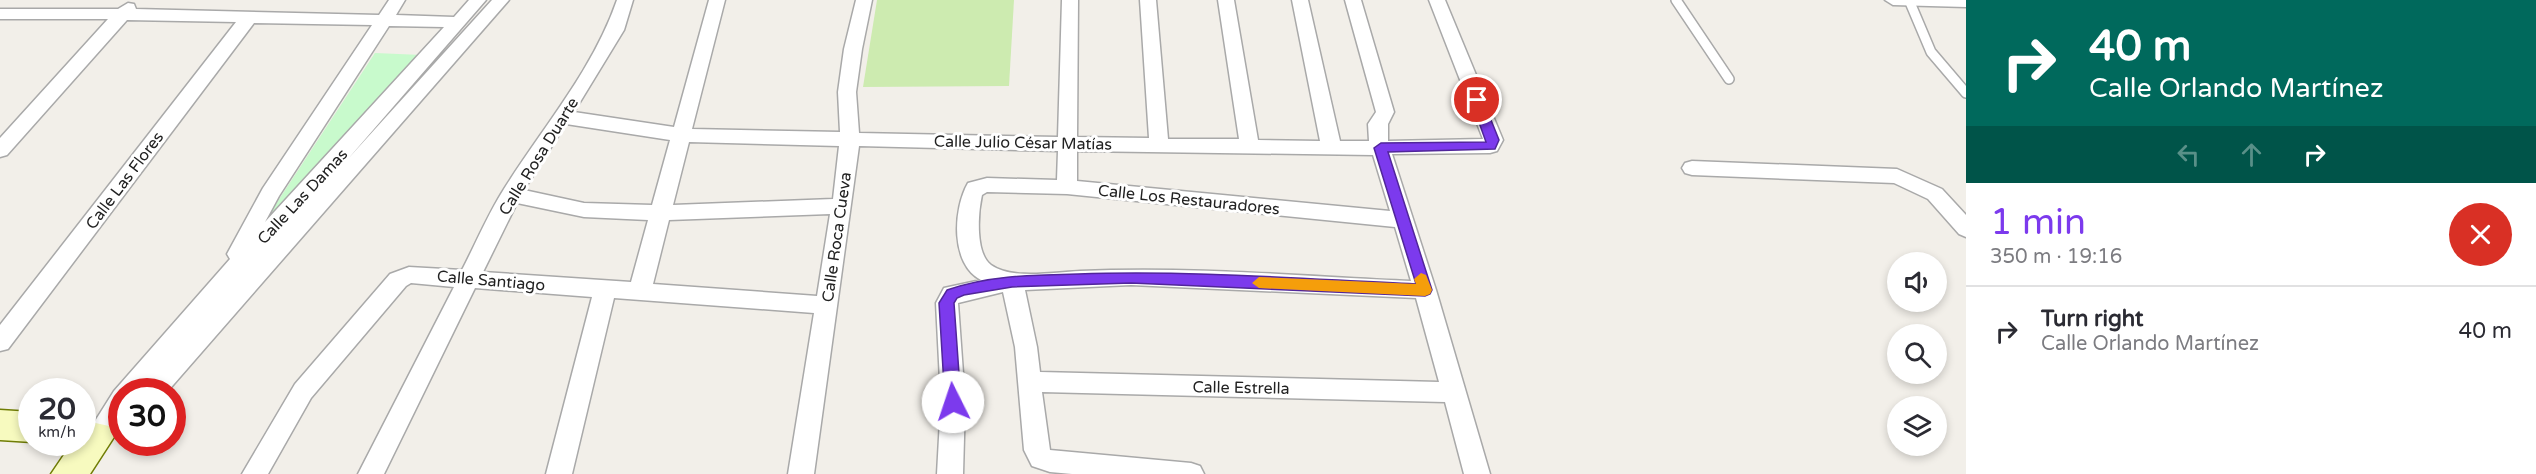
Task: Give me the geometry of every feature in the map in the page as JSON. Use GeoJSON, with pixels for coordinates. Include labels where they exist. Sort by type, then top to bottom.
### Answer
{"type":"FeatureCollection","features":[{"type":"Feature","properties":{"kind":"street"},"geometry":{"type":"LineString","coordinates":[[201,16],[214,0]]}},
{"type":"Feature","properties":{"kind":"street"},"geometry":{"type":"LineString","coordinates":[[283,18],[300,0]]}},
{"type":"Feature","properties":{"kind":"street"},"geometry":{"type":"LineString","coordinates":[[227,276],[270,193],[398,0]]}},
{"type":"Feature","properties":{"kind":"street","name":"Calle Las Damas"},"geometry":{"type":"LineString","coordinates":[[139,378],[227,276],[335,161],[478,0]]}},
{"type":"Feature","properties":{"kind":"street","name":"Calle Las Damas"},"geometry":{"type":"LineString","coordinates":[[164,378],[501,0]]}},
{"type":"Feature","properties":{"kind":"street","name":"Calle Rosa Duarte"},"geometry":{"type":"LineString","coordinates":[[371,474],[511,194],[562,117],[615,30],[625,0]]}},
{"type":"Feature","properties":{"kind":"street"},"geometry":{"type":"LineString","coordinates":[[640,291],[717,0]]}},
{"type":"Feature","properties":{"kind":"street","name":"Calle Roca Cueva"},"geometry":{"type":"LineString","coordinates":[[801,474],[842,206],[850,139],[847,92],[853,49],[864,0]]}},
{"type":"Feature","properties":{"kind":"street"},"geometry":{"type":"LineString","coordinates":[[1066,187],[1070,0]]}},
{"type":"Feature","properties":{"kind":"street"},"geometry":{"type":"LineString","coordinates":[[1148,0],[1159,144]]}},
{"type":"Feature","properties":{"kind":"street"},"geometry":{"type":"LineString","coordinates":[[1226,0],[1249,144]]}},
{"type":"Feature","properties":{"kind":"street"},"geometry":{"type":"LineString","coordinates":[[1300,0],[1331,146]]}},
{"type":"Feature","properties":{"kind":"street"},"geometry":{"type":"LineString","coordinates":[[1353,0],[1385,112],[1378,124],[1377,137],[1425,290],[1477,474]]}},
{"type":"Feature","properties":{"kind":"street","name":"Calle Julio César Matías"},"geometry":{"type":"LineString","coordinates":[[562,117],[682,135],[1485,148],[1490,146],[1493,140],[1437,0]]}},
{"type":"Feature","properties":{"kind":"street"},"geometry":{"type":"LineString","coordinates":[[1893,0],[1966,2]]}},
{"type":"Feature","properties":{"kind":"street"},"geometry":{"type":"LineString","coordinates":[[0,150],[128,7]]}},
{"type":"Feature","properties":{"kind":"street"},"geometry":{"type":"LineString","coordinates":[[0,14],[128,7],[201,16],[457,22]]}},
{"type":"Feature","properties":{"kind":"street","name":"Calle Las Flores"},"geometry":{"type":"LineString","coordinates":[[0,342],[249,17]]}},
{"type":"Feature","properties":{"kind":"street"},"geometry":{"type":"LineString","coordinates":[[1692,168],[1897,176],[1935,194],[1966,229]]}},
{"type":"Feature","properties":{"kind":"street","name":"Calle Los Restauradores"},"geometry":{"type":"LineString","coordinates":[[1012,282],[983,271],[974,261],[970,250],[969,196],[975,188],[987,185],[1066,187],[1403,220]]}},
{"type":"Feature","properties":{"kind":"street"},"geometry":{"type":"LineString","coordinates":[[511,194],[584,210],[662,213],[842,206]]}},
{"type":"Feature","properties":{"kind":"street","name":"Calle Santiago"},"geometry":{"type":"LineString","coordinates":[[255,474],[303,391],[398,280],[409,275],[826,305]]}},
{"type":"Feature","properties":{"kind":"street"},"geometry":{"type":"LineString","coordinates":[[950,474],[953,402],[947,303],[952,294],[1012,282],[1131,277],[1425,290]]}},
{"type":"Feature","properties":{"kind":"street"},"geometry":{"type":"LineString","coordinates":[[1012,282],[1026,347],[1036,450],[1041,458],[1050,461],[1191,474]]}},
{"type":"Feature","properties":{"kind":"street"},"geometry":{"type":"LineString","coordinates":[[559,474],[604,289]]}},
{"type":"Feature","properties":{"kind":"street","name":"Calle Estrella"},"geometry":{"type":"LineString","coordinates":[[1030,382],[1452,392]]}},
{"type":"Feature","properties":{"kind":"street"},"geometry":{"type":"LineString","coordinates":[[0,425],[18,427]]}},
{"type":"Feature","properties":{"kind":"street"},"geometry":{"type":"LineString","coordinates":[[69,474],[100,430]]}},
{"type":"Feature","properties":{"kind":"lane"},"geometry":{"type":"LineString","coordinates":[[1676,0],[1729,79]]}},
{"type":"Feature","properties":{"kind":"lane"},"geometry":{"type":"LineString","coordinates":[[1909,0],[1931,52],[1966,93]]}},
{"type":"Feature","properties":{"kind":"green space"},"geometry":{"type":"Polygon","coordinates":[[[877,0],[1014,0],[1009,86],[863,87],[877,0]]]}},
{"type":"Feature","properties":{"kind":"green space"},"geometry":{"type":"Polygon","coordinates":[[[375,53],[422,55],[269,217],[268,216],[375,53]]]}},
{"type":"Feature","properties":{"kind":"slow traffic"},"geometry":{"type":"LineString","coordinates":[[1259,283],[1425,290],[1421,279]]}},
{"type":"Feature","properties":{"kind":"route"},"geometry":{"type":"LineString","coordinates":[[953,402],[947,303],[952,294],[964,290],[1012,282],[1131,277],[1425,290],[1381,148],[1485,148],[1490,146],[1493,140],[1477,100]]}}]}
